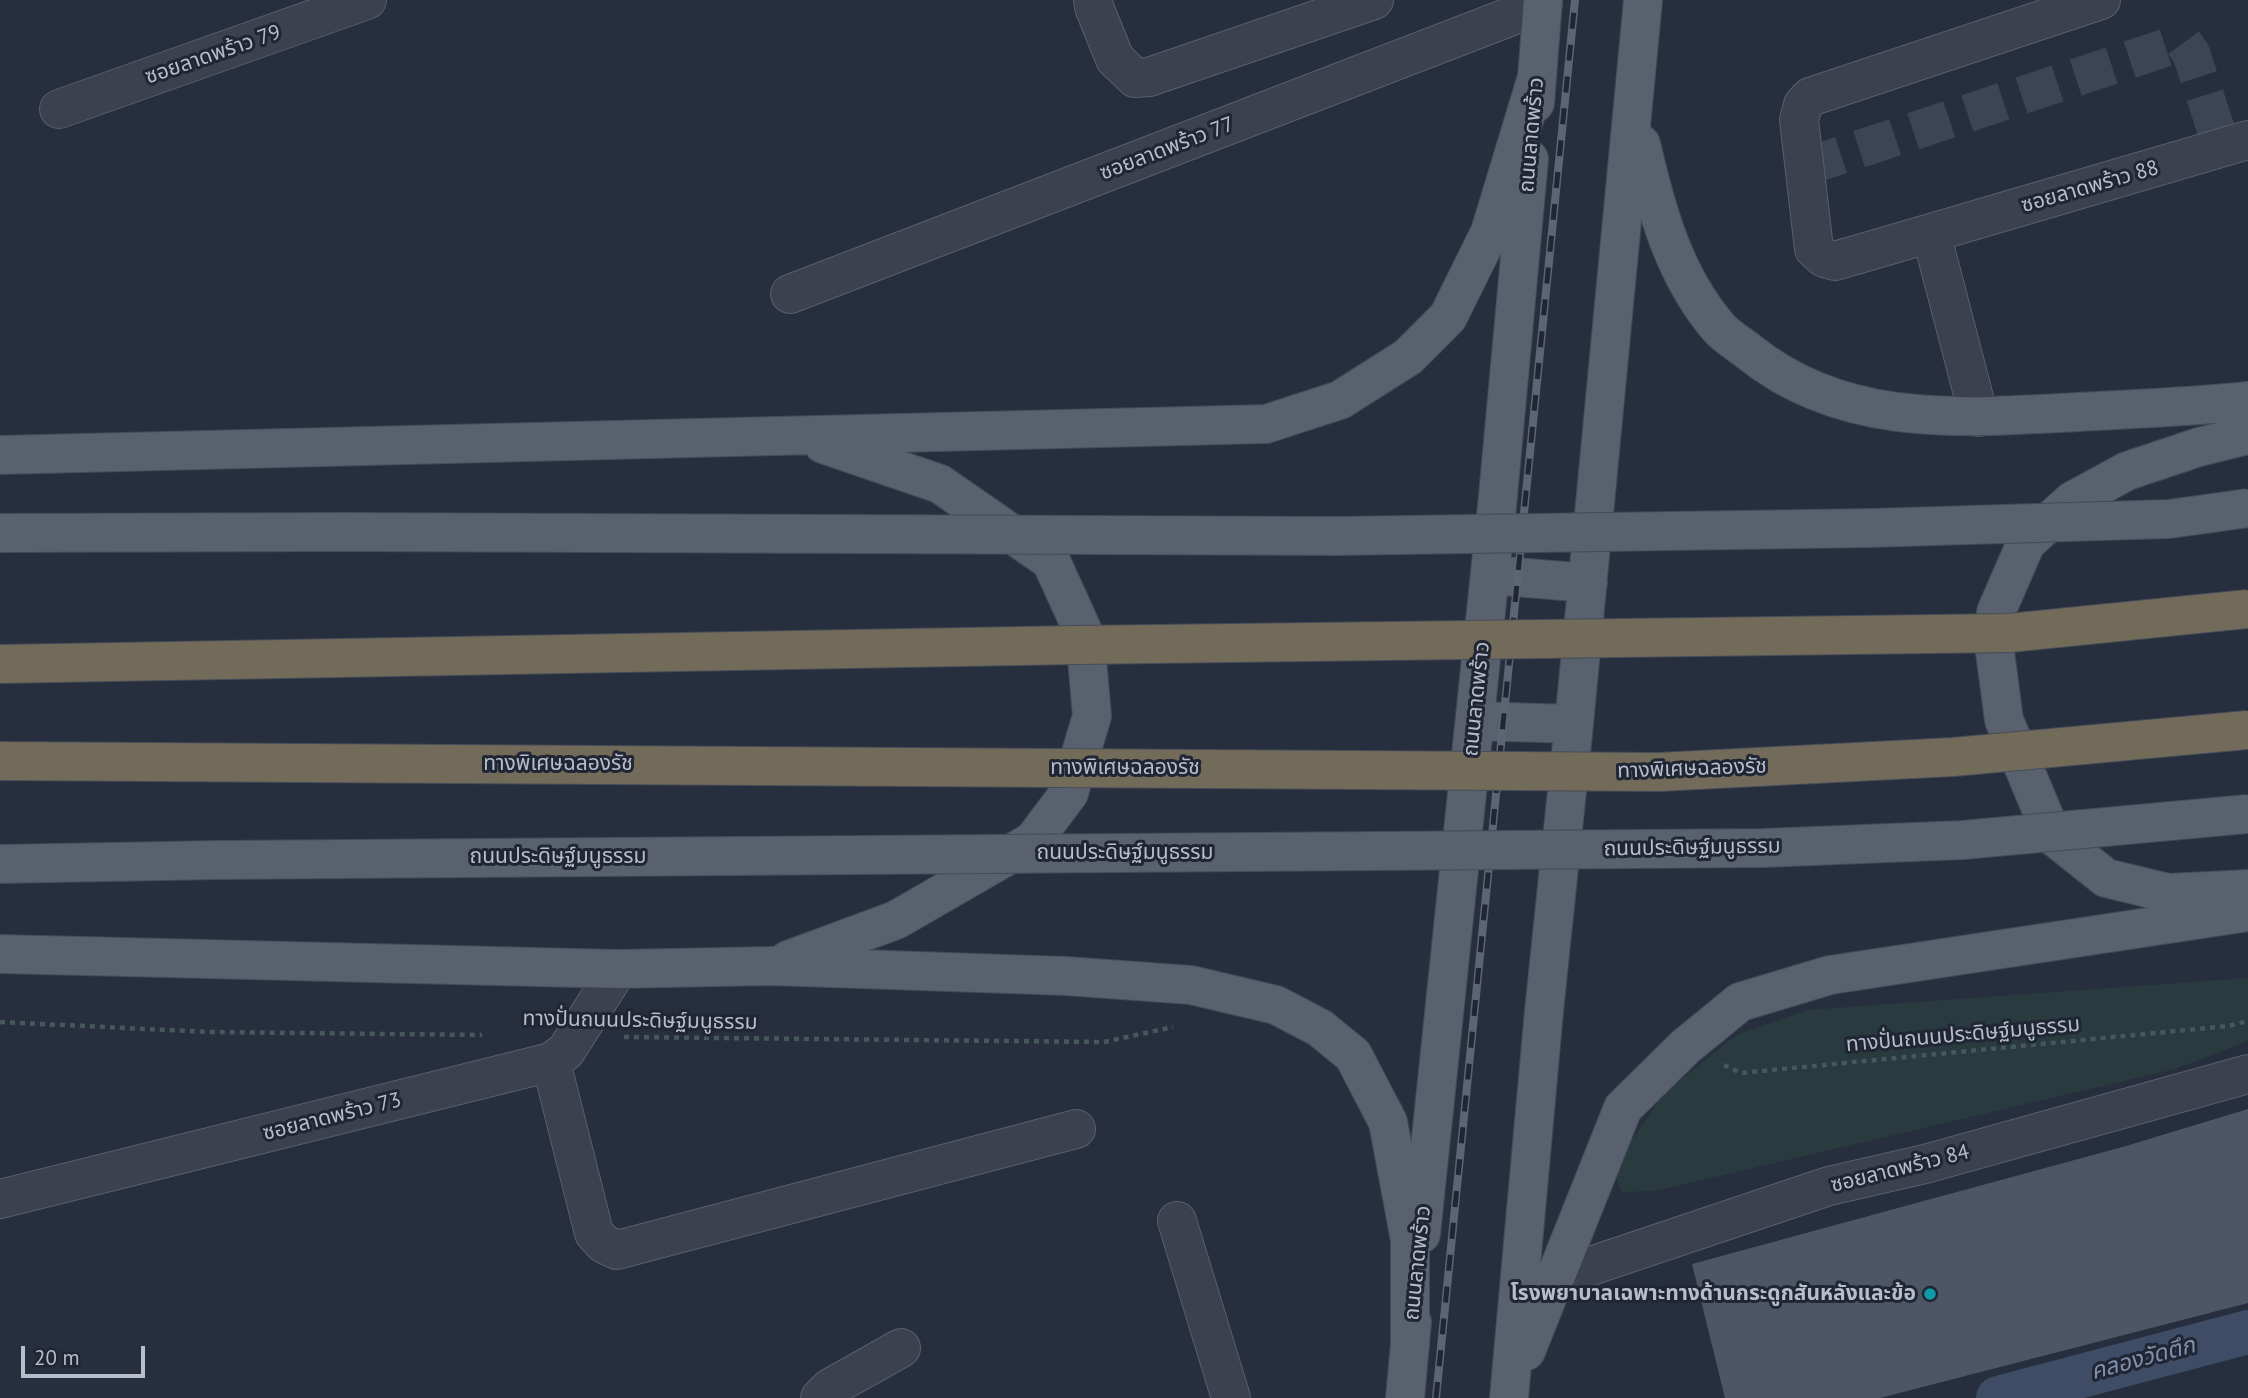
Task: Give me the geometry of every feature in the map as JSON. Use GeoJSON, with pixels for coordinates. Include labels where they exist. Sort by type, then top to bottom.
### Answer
{"type":"FeatureCollection","features":[{"type":"Feature","properties":{"kind":"highway"},"geometry":{"type":"LineString","coordinates":[[0,664],[1119,644],[2009,633],[2248,609]]}},
{"type":"Feature","properties":{"kind":"highway","name":"ทางพิเศษฉลองรัช"},"geometry":{"type":"LineString","coordinates":[[0,761],[1659,772],[1953,757],[2248,730]]}},
{"type":"Feature","properties":{"kind":"main road"},"geometry":{"type":"LineString","coordinates":[[1510,1393],[1544,1011],[1643,0]]}},
{"type":"Feature","properties":{"kind":"main road","name":"ถนนลาดพร้าว"},"geometry":{"type":"LineString","coordinates":[[1405,1398],[1490,575],[1543,2]]}},
{"type":"Feature","properties":{"kind":"main road"},"geometry":{"type":"LineString","coordinates":[[0,454],[1266,424],[1340,400],[1408,357],[1448,317],[1490,232],[1537,77]]}},
{"type":"Feature","properties":{"kind":"main road"},"geometry":{"type":"LineString","coordinates":[[1633,111],[1653,197],[1668,240],[1688,283],[1720,329],[1767,367],[1798,385],[1836,400],[1871,409],[1979,417],[2248,401]]}},
{"type":"Feature","properties":{"kind":"main road"},"geometry":{"type":"LineString","coordinates":[[771,966],[896,920],[1033,841],[1069,793],[1092,716],[1085,636],[1051,561],[940,484],[797,435]]}},
{"type":"Feature","properties":{"kind":"main road"},"geometry":{"type":"LineString","coordinates":[[2248,435],[2199,447],[2127,471],[2072,501],[2026,543],[1996,612],[1995,652],[2004,720],[2052,835],[2106,878],[2168,892],[2248,889]]}},
{"type":"Feature","properties":{"kind":"main road"},"geometry":{"type":"LineString","coordinates":[[0,533],[347,531],[1338,536],[1870,528],[2142,520],[2248,508]]}},
{"type":"Feature","properties":{"kind":"main road"},"geometry":{"type":"LineString","coordinates":[[1490,575],[1588,583]]}},
{"type":"Feature","properties":{"kind":"main road"},"geometry":{"type":"LineString","coordinates":[[1475,721],[1574,724]]}},
{"type":"Feature","properties":{"kind":"main road","name":"ถนนประดิษฐ์มนูธรรม"},"geometry":{"type":"LineString","coordinates":[[0,864],[1764,848],[1963,840],[2248,814]]}},
{"type":"Feature","properties":{"kind":"main road"},"geometry":{"type":"LineString","coordinates":[[1510,1393],[1623,1108],[1685,1047],[1740,1002],[1830,975],[2248,912]]}},
{"type":"Feature","properties":{"kind":"main road"},"geometry":{"type":"LineString","coordinates":[[0,954],[618,969],[771,966],[1066,976],[1191,985],[1276,1005],[1320,1028],[1353,1055],[1388,1122],[1410,1240],[1410,1346]]}},
{"type":"Feature","properties":{"kind":"street","name":"ซอยลาดพร้าว 79"},"geometry":{"type":"LineString","coordinates":[[58,109],[368,0]]}},
{"type":"Feature","properties":{"kind":"street"},"geometry":{"type":"LineString","coordinates":[[1093,0],[1115,59],[1135,78],[1149,77],[1324,8],[1374,0]]}},
{"type":"Feature","properties":{"kind":"street","name":"ซอยลาดพร้าว 88"},"geometry":{"type":"LineString","coordinates":[[2101,0],[1811,97],[1803,105],[1799,120],[1814,249],[1824,258],[1835,261],[2248,140]]}},
{"type":"Feature","properties":{"kind":"street","name":"ซอยลาดพร้าว 77"},"geometry":{"type":"LineString","coordinates":[[790,294],[1543,2]]}},
{"type":"Feature","properties":{"kind":"street"},"geometry":{"type":"LineString","coordinates":[[1931,233],[1979,417]]}},
{"type":"Feature","properties":{"kind":"street"},"geometry":{"type":"LineString","coordinates":[[618,969],[563,1049],[594,1233],[604,1244],[617,1250],[1076,1129]]}},
{"type":"Feature","properties":{"kind":"street","name":"ซอยลาดพร้าว 73"},"geometry":{"type":"LineString","coordinates":[[0,1199],[563,1049]]}},
{"type":"Feature","properties":{"kind":"street","name":"ซอยลาดพร้าว 84"},"geometry":{"type":"LineString","coordinates":[[1555,1278],[1829,1186],[1925,1164],[2248,1074]]}},
{"type":"Feature","properties":{"kind":"street"},"geometry":{"type":"LineString","coordinates":[[1177,1221],[1231,1398]]}},
{"type":"Feature","properties":{"kind":"street"},"geometry":{"type":"LineString","coordinates":[[820,1398],[830,1388],[901,1348]]}},
{"type":"Feature","properties":{"kind":"path","name":"ทางปั่นถนนประดิษฐ์มนูธรรม"},"geometry":{"type":"LineString","coordinates":[[1685,1047],[1741,1073],[2228,1026],[2248,1021]]}},
{"type":"Feature","properties":{"kind":"path","name":"ทางปั่นถนนประดิษฐ์มนูธรรม"},"geometry":{"type":"LineString","coordinates":[[0,1022],[209,1032],[494,1035]]}},
{"type":"Feature","properties":{"kind":"path","name":"ทางปั่นถนนประดิษฐ์มนูธรรม"},"geometry":{"type":"LineString","coordinates":[[563,1049],[1104,1042],[1183,1025]]}},
{"type":"Feature","properties":{"kind":"shaded area"},"geometry":{"type":"Polygon","coordinates":[[[2248,978],[2248,1041],[2175,1069],[1655,1191],[1622,1192],[1616,1177],[1630,1143],[1663,1094],[1736,1035],[1808,1010],[2248,978]]]}},
{"type":"Feature","properties":{"kind":"building","name":"โรงพยาบาลเฉพาะทางด้านกระดูกสันหลังและข้อ"},"geometry":{"type":"Polygon","coordinates":[[[2248,1109],[2248,1303],[1880,1398],[1725,1398],[1692,1264],[2126,1146],[2248,1109]]]}},
{"type":"Feature","properties":{"kind":"waterway","name":"คลองวัดตึก"},"geometry":{"type":"LineString","coordinates":[[1998,1398],[2248,1332]]}},
{"type":"Feature","properties":{"kind":"tunnel"},"geometry":{"type":"LineString","coordinates":[[1805,167],[2183,42],[2191,53],[2222,148]]}},
{"type":"Feature","properties":{"kind":"railway"},"geometry":{"type":"LineString","coordinates":[[1436,1398],[1575,0]]}},
{"type":"Feature","properties":{"kind":"place","name":"โรงพยาบาลเฉพาะทางด้านกระดูกสันหลังและข้อ"},"geometry":{"type":"Point","coordinates":[1930,1294]}}]}
